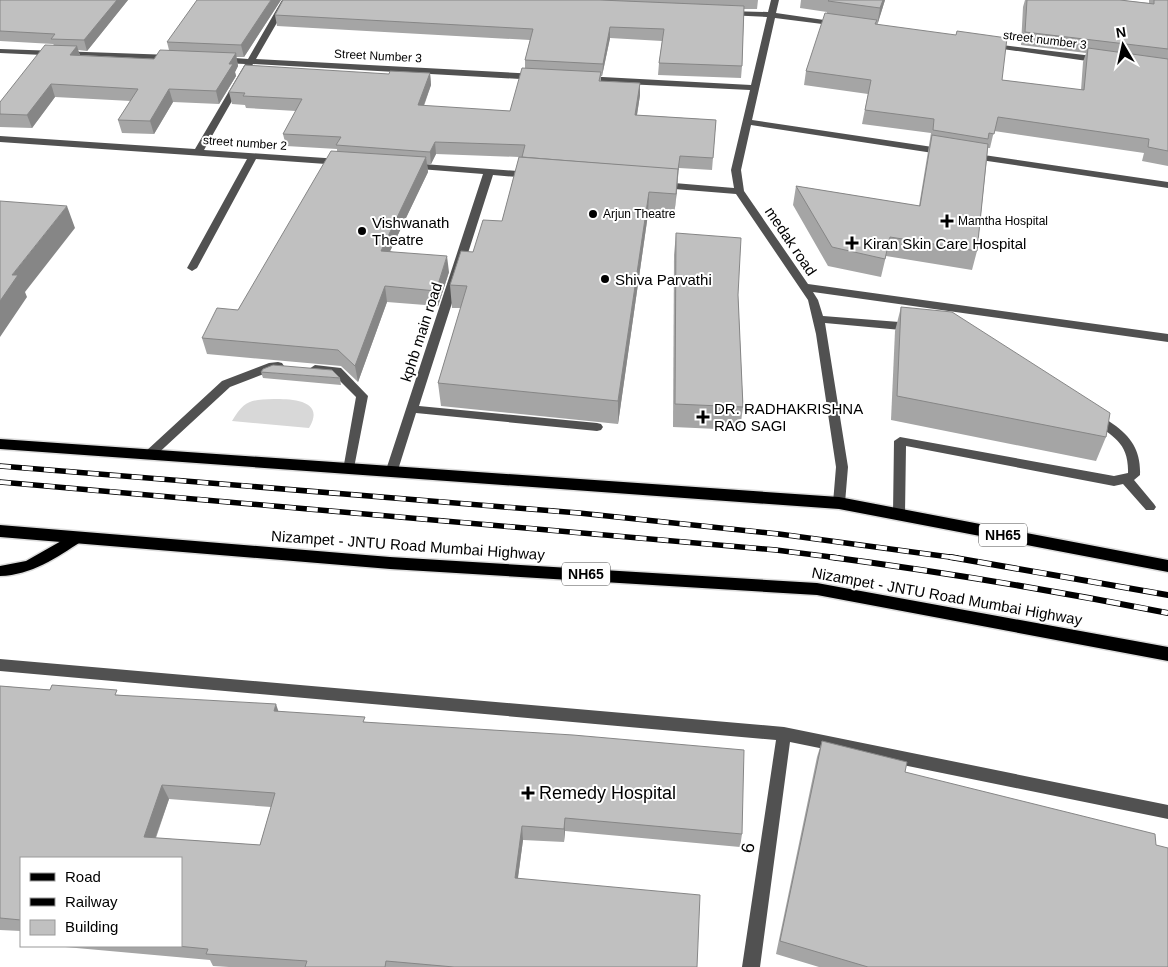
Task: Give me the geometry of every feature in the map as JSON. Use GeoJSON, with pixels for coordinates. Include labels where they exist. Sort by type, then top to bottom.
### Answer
{"type":"FeatureCollection","features":[{"type":"Feature","properties":{"kind":"highway","name":"NH65"},"geometry":{"type":"LineString","coordinates":[[0,444],[348,470],[839,503],[1168,566]]}},
{"type":"Feature","properties":{"kind":"highway","name":"Nizampet - JNTU Road Mumbai Highway"},"geometry":{"type":"LineString","coordinates":[[0,531],[390,562],[817,588],[1168,654]]}},
{"type":"Feature","properties":{"kind":"main road"},"geometry":{"type":"LineString","coordinates":[[0,571],[7,571],[41,561],[77,537]]}},
{"type":"Feature","properties":{"kind":"street"},"geometry":{"type":"LineString","coordinates":[[198,152],[286,0]]}},
{"type":"Feature","properties":{"kind":"street","name":"medak road"},"geometry":{"type":"LineString","coordinates":[[775,0],[736,170],[739,191],[813,300],[818,319],[842,467],[839,503]]}},
{"type":"Feature","properties":{"kind":"street"},"geometry":{"type":"LineString","coordinates":[[722,12],[771,15],[850,26]]}},
{"type":"Feature","properties":{"kind":"street","name":"street number 3"},"geometry":{"type":"LineString","coordinates":[[983,44],[1109,61]]}},
{"type":"Feature","properties":{"kind":"street"},"geometry":{"type":"LineString","coordinates":[[0,52],[186,59]]}},
{"type":"Feature","properties":{"kind":"street","name":"Street Number 3"},"geometry":{"type":"LineString","coordinates":[[214,60],[547,77]]}},
{"type":"Feature","properties":{"kind":"street"},"geometry":{"type":"LineString","coordinates":[[577,79],[755,88]]}},
{"type":"Feature","properties":{"kind":"street"},"geometry":{"type":"LineString","coordinates":[[747,122],[1168,186]]}},
{"type":"Feature","properties":{"kind":"street","name":"street number 2"},"geometry":{"type":"LineString","coordinates":[[0,139],[352,162]]}},
{"type":"Feature","properties":{"kind":"street"},"geometry":{"type":"LineString","coordinates":[[192,268],[253,156]]}},
{"type":"Feature","properties":{"kind":"street"},"geometry":{"type":"LineString","coordinates":[[401,166],[537,176]]}},
{"type":"Feature","properties":{"kind":"street","name":"kphb main road"},"geometry":{"type":"LineString","coordinates":[[391,473],[489,172]]}},
{"type":"Feature","properties":{"kind":"street"},"geometry":{"type":"LineString","coordinates":[[653,184],[739,191]]}},
{"type":"Feature","properties":{"kind":"street"},"geometry":{"type":"LineString","coordinates":[[804,287],[1168,338]]}},
{"type":"Feature","properties":{"kind":"street"},"geometry":{"type":"LineString","coordinates":[[818,319],[923,328]]}},
{"type":"Feature","properties":{"kind":"street"},"geometry":{"type":"LineString","coordinates":[[149,455],[226,384],[273,366],[337,371],[362,396],[348,470]]}},
{"type":"Feature","properties":{"kind":"street"},"geometry":{"type":"LineString","coordinates":[[412,410],[597,427]]}},
{"type":"Feature","properties":{"kind":"street"},"geometry":{"type":"LineString","coordinates":[[898,514],[900,441],[1114,481],[1126,479],[1134,475],[1133,451],[1123,437],[1083,410]]}},
{"type":"Feature","properties":{"kind":"street"},"geometry":{"type":"LineString","coordinates":[[1126,479],[1150,507]]}},
{"type":"Feature","properties":{"kind":"street"},"geometry":{"type":"LineString","coordinates":[[0,665],[784,734],[1168,812]]}},
{"type":"Feature","properties":{"kind":"street","name":"6"},"geometry":{"type":"LineString","coordinates":[[751,967],[784,734]]}},
{"type":"Feature","properties":{"kind":"shaded area"},"geometry":{"type":"Polygon","coordinates":[[[274,399],[297,401],[305,403],[310,407],[313,412],[313,419],[309,428],[232,421],[249,402],[274,399]]]}},
{"type":"Feature","properties":{"kind":"building"},"geometry":{"type":"Polygon","coordinates":[[[0,0],[117,0],[84,40],[51,39],[55,34],[0,31],[0,0]]]}},
{"type":"Feature","properties":{"kind":"building"},"geometry":{"type":"Polygon","coordinates":[[[197,0],[271,0],[241,45],[167,42],[197,0]]]}},
{"type":"Feature","properties":{"kind":"building"},"geometry":{"type":"Polygon","coordinates":[[[283,0],[600,0],[744,6],[742,66],[659,63],[664,29],[610,27],[603,64],[525,60],[533,29],[275,15],[283,0]]]}},
{"type":"Feature","properties":{"kind":"building"},"geometry":{"type":"Polygon","coordinates":[[[829,0],[883,0],[880,8],[829,0]]]}},
{"type":"Feature","properties":{"kind":"building"},"geometry":{"type":"Polygon","coordinates":[[[1027,0],[1120,0],[1154,4],[1154,0],[1168,0],[1168,49],[1025,32],[1027,0]]]}},
{"type":"Feature","properties":{"kind":"building"},"geometry":{"type":"Polygon","coordinates":[[[825,13],[877,20],[875,24],[956,35],[957,31],[1007,38],[1002,80],[1084,90],[1088,48],[1168,59],[1168,151],[1148,147],[1149,139],[998,117],[994,134],[989,133],[988,139],[933,130],[934,119],[865,110],[871,80],[806,71],[825,13]]]}},
{"type":"Feature","properties":{"kind":"building"},"geometry":{"type":"Polygon","coordinates":[[[45,45],[77,46],[70,55],[154,59],[160,50],[236,53],[229,64],[233,64],[216,91],[169,89],[150,121],[118,120],[138,89],[51,84],[27,115],[0,114],[0,102],[45,45]]]}},
{"type":"Feature","properties":{"kind":"building"},"geometry":{"type":"Polygon","coordinates":[[[245,65],[389,74],[390,71],[430,73],[418,105],[510,111],[522,68],[601,72],[599,81],[640,83],[635,115],[716,120],[713,158],[680,156],[678,170],[522,157],[525,145],[435,142],[430,152],[336,145],[341,137],[283,134],[302,99],[243,96],[245,93],[229,92],[245,65]]]}},
{"type":"Feature","properties":{"kind":"building"},"geometry":{"type":"Polygon","coordinates":[[[932,135],[988,144],[977,251],[890,237],[885,259],[832,247],[796,186],[920,206],[932,135]]]}},
{"type":"Feature","properties":{"kind":"building"},"geometry":{"type":"Polygon","coordinates":[[[331,151],[426,157],[381,251],[447,256],[436,291],[385,286],[355,366],[338,350],[202,338],[217,308],[238,310],[331,151]]]}},
{"type":"Feature","properties":{"kind":"building"},"geometry":{"type":"Polygon","coordinates":[[[519,157],[678,169],[676,194],[649,192],[618,401],[438,383],[467,286],[450,285],[461,251],[473,252],[483,220],[502,221],[519,157]]]}},
{"type":"Feature","properties":{"kind":"building"},"geometry":{"type":"Polygon","coordinates":[[[0,201],[67,206],[12,275],[18,275],[0,301],[0,201]]]}},
{"type":"Feature","properties":{"kind":"building"},"geometry":{"type":"Polygon","coordinates":[[[676,233],[741,238],[738,295],[743,407],[675,404],[676,233]]]}},
{"type":"Feature","properties":{"kind":"building"},"geometry":{"type":"Polygon","coordinates":[[[901,307],[952,312],[1110,413],[1106,437],[897,396],[901,307]]]}},
{"type":"Feature","properties":{"kind":"building"},"geometry":{"type":"Polygon","coordinates":[[[273,365],[332,370],[340,378],[261,372],[263,369],[273,365]]]}},
{"type":"Feature","properties":{"kind":"building"},"geometry":{"type":"Polygon","coordinates":[[[52,685],[117,690],[115,695],[276,704],[274,711],[365,717],[363,722],[573,735],[744,750],[742,834],[565,818],[564,829],[522,826],[515,878],[700,895],[697,967],[454,967],[386,961],[385,967],[305,967],[307,961],[206,954],[208,949],[182,946],[182,857],[20,857],[20,920],[0,918],[0,686],[50,690],[52,685]],[[162,785],[144,837],[260,845],[275,793],[162,785]]]}},
{"type":"Feature","properties":{"kind":"building"},"geometry":{"type":"Polygon","coordinates":[[[822,741],[907,762],[905,772],[1155,834],[1156,845],[1168,848],[1168,967],[868,967],[780,941],[822,741]]]}},
{"type":"Feature","properties":{"kind":"railway"},"geometry":{"type":"LineString","coordinates":[[0,466],[579,513],[779,534],[951,557]]}},
{"type":"Feature","properties":{"kind":"railway"},"geometry":{"type":"LineString","coordinates":[[0,482],[776,550],[839,558]]}},
{"type":"Feature","properties":{"kind":"railway"},"geometry":{"type":"LineString","coordinates":[[830,557],[999,582],[1168,613]]}},
{"type":"Feature","properties":{"kind":"railway"},"geometry":{"type":"LineString","coordinates":[[951,557],[957,558]]}},
{"type":"Feature","properties":{"kind":"railway"},"geometry":{"type":"LineString","coordinates":[[951,557],[1168,595]]}},
{"type":"Feature","properties":{"kind":"place","name":"Arjun Theatre"},"geometry":{"type":"Point","coordinates":[593,214]}},
{"type":"Feature","properties":{"kind":"place","name":"Mamtha Hospital"},"geometry":{"type":"Point","coordinates":[947,221]}},
{"type":"Feature","properties":{"kind":"place","name":"Vishwanath Theatre"},"geometry":{"type":"Point","coordinates":[362,231]}},
{"type":"Feature","properties":{"kind":"place","name":"Kiran Skin Care Hospital"},"geometry":{"type":"Point","coordinates":[852,243]}},
{"type":"Feature","properties":{"kind":"place","name":"Shiva Parvathi"},"geometry":{"type":"Point","coordinates":[605,279]}},
{"type":"Feature","properties":{"kind":"place","name":"DR. RADHAKRISHNA RAO SAGI"},"geometry":{"type":"Point","coordinates":[703,417]}},
{"type":"Feature","properties":{"kind":"place","name":"Remedy Hospital"},"geometry":{"type":"Point","coordinates":[528,793]}}]}
